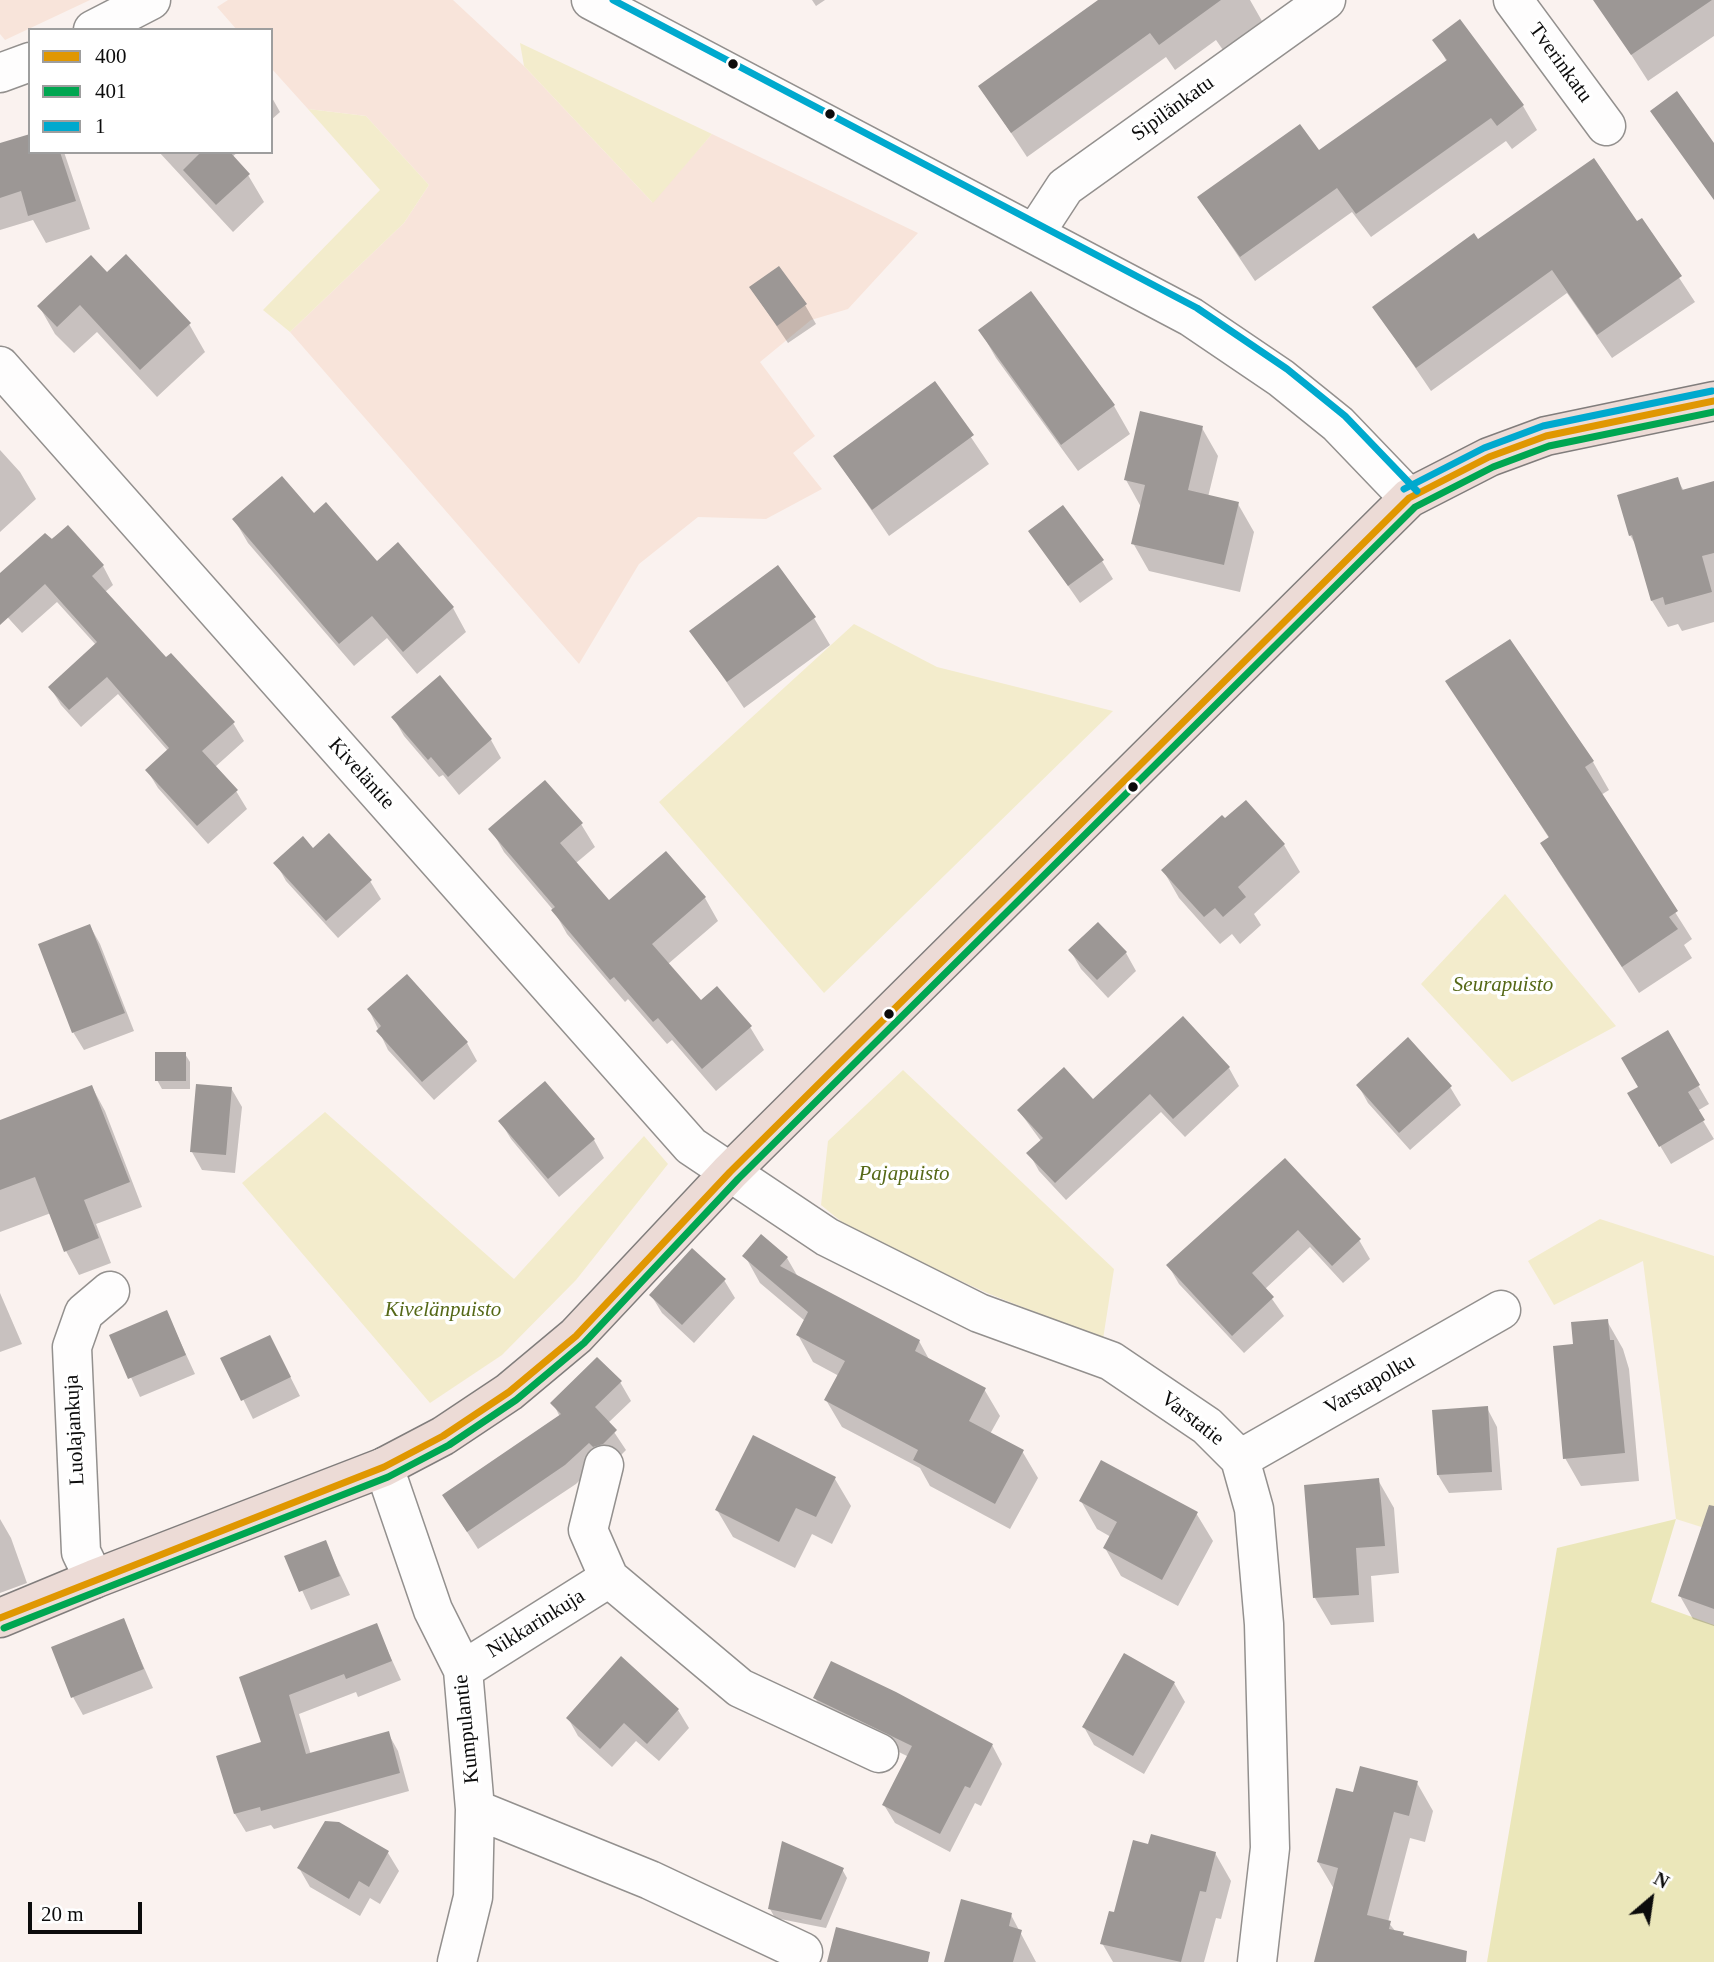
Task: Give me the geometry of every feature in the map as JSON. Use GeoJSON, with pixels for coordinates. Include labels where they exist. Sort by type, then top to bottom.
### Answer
{"type":"FeatureCollection","features":[{"type":"Feature","properties":{"kind":"main road"},"geometry":{"type":"LineString","coordinates":[[0,1618],[384,1467],[443,1436],[509,1392],[576,1336],[730,1172],[1409,498],[1489,457],[1546,436],[1714,401]]}},
{"type":"Feature","properties":{"kind":"street"},"geometry":{"type":"LineString","coordinates":[[97,28],[152,0]]}},
{"type":"Feature","properties":{"kind":"street"},"geometry":{"type":"LineString","coordinates":[[591,0],[1191,317],[1281,378],[1338,424],[1409,498]]}},
{"type":"Feature","properties":{"kind":"street","name":"Sipilänkatu"},"geometry":{"type":"LineString","coordinates":[[1035,233],[1065,187],[1326,0]]}},
{"type":"Feature","properties":{"kind":"street","name":"Tverinkatu"},"geometry":{"type":"LineString","coordinates":[[1514,0],[1606,127]]}},
{"type":"Feature","properties":{"kind":"street"},"geometry":{"type":"LineString","coordinates":[[0,73],[28,63]]}},
{"type":"Feature","properties":{"kind":"street","name":"Kiveläntie"},"geometry":{"type":"LineString","coordinates":[[0,366],[691,1146],[730,1172]]}},
{"type":"Feature","properties":{"kind":"street","name":"Varstatie"},"geometry":{"type":"LineString","coordinates":[[730,1172],[827,1237],[979,1313],[1111,1361],[1207,1426],[1240,1459],[1254,1509],[1264,1623],[1269,1848],[1257,1962]]}},
{"type":"Feature","properties":{"kind":"street","name":"Luolajankuja"},"geometry":{"type":"LineString","coordinates":[[94,1579],[81,1552],[72,1347],[84,1313],[110,1291]]}},
{"type":"Feature","properties":{"kind":"street","name":"Varstapolku"},"geometry":{"type":"LineString","coordinates":[[1240,1459],[1501,1310]]}},
{"type":"Feature","properties":{"kind":"street"},"geometry":{"type":"LineString","coordinates":[[604,1465],[588,1530],[608,1578],[740,1688],[879,1753]]}},
{"type":"Feature","properties":{"kind":"street","name":"Kumpulantie"},"geometry":{"type":"LineString","coordinates":[[384,1467],[433,1610],[463,1670],[475,1809],[472,1897],[457,1962]]}},
{"type":"Feature","properties":{"kind":"street","name":"Nikkarinkuja"},"geometry":{"type":"LineString","coordinates":[[463,1670],[608,1578]]}},
{"type":"Feature","properties":{"kind":"street"},"geometry":{"type":"LineString","coordinates":[[475,1809],[650,1880],[803,1952]]}},
{"type":"Feature","properties":{"kind":"shaded area"},"geometry":{"type":"Polygon","coordinates":[[[0,0],[90,0],[5,40],[0,34],[0,0]]]}},
{"type":"Feature","properties":{"kind":"shaded area"},"geometry":{"type":"Polygon","coordinates":[[[228,0],[453,0],[524,66],[652,202],[712,134],[918,233],[848,309],[811,320],[760,362],[815,436],[793,453],[822,489],[766,519],[698,517],[639,564],[579,664],[290,332],[404,223],[429,185],[366,116],[308,109],[273,70],[273,28],[235,28],[217,7],[228,0]]]}},
{"type":"Feature","properties":{"kind":"shaded area"},"geometry":{"type":"Polygon","coordinates":[[[1676,1519],[1651,1602],[1714,1625],[1714,1962],[1487,1962],[1557,1548],[1676,1519]]]}},
{"type":"Feature","properties":{"kind":"green space"},"geometry":{"type":"Polygon","coordinates":[[[520,43],[712,134],[653,203],[524,66],[520,43]]]}},
{"type":"Feature","properties":{"kind":"green space"},"geometry":{"type":"Polygon","coordinates":[[[308,109],[366,116],[429,185],[404,223],[290,332],[263,310],[380,190],[308,109]]]}},
{"type":"Feature","properties":{"kind":"green space"},"geometry":{"type":"Polygon","coordinates":[[[854,624],[937,667],[1113,711],[824,993],[659,802],[854,624]]]}},
{"type":"Feature","properties":{"kind":"green space","name":"Seurapuisto"},"geometry":{"type":"Polygon","coordinates":[[[1505,894],[1616,1026],[1512,1082],[1421,984],[1505,894]]]}},
{"type":"Feature","properties":{"kind":"green space","name":"Pajapuisto"},"geometry":{"type":"Polygon","coordinates":[[[903,1070],[1114,1269],[1103,1339],[987,1293],[854,1232],[821,1205],[828,1141],[903,1070]]]}},
{"type":"Feature","properties":{"kind":"green space","name":"Kivelänpuisto"},"geometry":{"type":"Polygon","coordinates":[[[325,1112],[514,1279],[644,1136],[668,1164],[576,1280],[502,1355],[430,1403],[242,1183],[325,1112]]]}},
{"type":"Feature","properties":{"kind":"green space"},"geometry":{"type":"Polygon","coordinates":[[[1600,1219],[1714,1256],[1714,1531],[1676,1519],[1643,1261],[1554,1305],[1528,1261],[1600,1219]]]}},
{"type":"Feature","properties":{"kind":"building"},"geometry":{"type":"Polygon","coordinates":[[[1098,0],[1221,0],[1159,45],[1150,33],[1011,133],[978,86],[1098,0]]]}},
{"type":"Feature","properties":{"kind":"building"},"geometry":{"type":"Polygon","coordinates":[[[1593,0],[1712,0],[1631,55],[1593,0]]]}},
{"type":"Feature","properties":{"kind":"building"},"geometry":{"type":"Polygon","coordinates":[[[1460,19],[1524,105],[1497,126],[1491,118],[1356,214],[1337,188],[1240,257],[1197,197],[1300,124],[1319,150],[1447,60],[1432,40],[1460,19]]]}},
{"type":"Feature","properties":{"kind":"building"},"geometry":{"type":"Polygon","coordinates":[[[1677,91],[1714,143],[1714,200],[1650,111],[1677,91]]]}},
{"type":"Feature","properties":{"kind":"building"},"geometry":{"type":"Polygon","coordinates":[[[28,135],[28,154],[61,154],[76,201],[28,216],[21,191],[0,198],[0,143],[28,135]]]}},
{"type":"Feature","properties":{"kind":"building"},"geometry":{"type":"Polygon","coordinates":[[[199,154],[232,154],[250,174],[216,205],[183,170],[199,154]]]}},
{"type":"Feature","properties":{"kind":"building"},"geometry":{"type":"Polygon","coordinates":[[[1594,158],[1637,221],[1642,218],[1682,276],[1597,335],[1552,270],[1416,368],[1372,307],[1474,233],[1478,239],[1594,158]]]}},
{"type":"Feature","properties":{"kind":"building"},"geometry":{"type":"Polygon","coordinates":[[[126,254],[191,323],[140,370],[80,305],[57,327],[37,306],[91,255],[107,272],[126,254]]]}},
{"type":"Feature","properties":{"kind":"building"},"geometry":{"type":"Polygon","coordinates":[[[779,266],[807,304],[777,326],[749,287],[779,266]]]}},
{"type":"Feature","properties":{"kind":"building"},"geometry":{"type":"Polygon","coordinates":[[[1031,291],[1115,405],[1061,445],[978,330],[1031,291]]]}},
{"type":"Feature","properties":{"kind":"building"},"geometry":{"type":"Polygon","coordinates":[[[935,381],[974,435],[872,510],[833,456],[935,381]]]}},
{"type":"Feature","properties":{"kind":"building"},"geometry":{"type":"Polygon","coordinates":[[[1140,411],[1203,426],[1188,490],[1239,502],[1224,565],[1131,544],[1145,485],[1124,480],[1140,411]]]}},
{"type":"Feature","properties":{"kind":"building"},"geometry":{"type":"Polygon","coordinates":[[[282,476],[314,513],[326,502],[377,561],[398,542],[454,607],[403,652],[372,616],[339,644],[232,519],[282,476]]]}},
{"type":"Feature","properties":{"kind":"building"},"geometry":{"type":"Polygon","coordinates":[[[1678,477],[1682,490],[1714,481],[1714,553],[1702,556],[1712,592],[1665,605],[1663,597],[1651,601],[1617,495],[1678,477]]]}},
{"type":"Feature","properties":{"kind":"building"},"geometry":{"type":"Polygon","coordinates":[[[1063,505],[1104,560],[1068,586],[1028,531],[1063,505]]]}},
{"type":"Feature","properties":{"kind":"building"},"geometry":{"type":"Polygon","coordinates":[[[68,525],[104,565],[92,576],[166,657],[171,653],[235,722],[202,751],[238,790],[197,826],[145,770],[169,748],[107,677],[69,710],[48,687],[97,642],[45,584],[0,625],[0,573],[45,533],[52,539],[68,525]]]}},
{"type":"Feature","properties":{"kind":"building"},"geometry":{"type":"Polygon","coordinates":[[[778,565],[816,617],[727,682],[689,631],[778,565]]]}},
{"type":"Feature","properties":{"kind":"building"},"geometry":{"type":"Polygon","coordinates":[[[1510,639],[1594,761],[1585,767],[1678,911],[1669,917],[1678,929],[1622,967],[1540,843],[1549,837],[1445,681],[1510,639]]]}},
{"type":"Feature","properties":{"kind":"building"},"geometry":{"type":"Polygon","coordinates":[[[440,675],[492,739],[448,777],[431,757],[428,760],[391,717],[440,675]]]}},
{"type":"Feature","properties":{"kind":"building"},"geometry":{"type":"Polygon","coordinates":[[[545,780],[583,823],[560,843],[609,900],[666,851],[706,897],[652,944],[701,1000],[717,986],[752,1026],[702,1069],[658,1018],[653,1022],[614,977],[610,980],[551,910],[555,907],[488,829],[545,780]]]}},
{"type":"Feature","properties":{"kind":"building"},"geometry":{"type":"Polygon","coordinates":[[[1246,800],[1285,844],[1238,887],[1246,897],[1223,917],[1215,908],[1204,917],[1161,870],[1222,815],[1225,818],[1246,800]]]}},
{"type":"Feature","properties":{"kind":"building"},"geometry":{"type":"Polygon","coordinates":[[[329,833],[372,880],[326,921],[273,863],[303,836],[313,848],[329,833]]]}},
{"type":"Feature","properties":{"kind":"building"},"geometry":{"type":"Polygon","coordinates":[[[1098,922],[1127,952],[1097,980],[1068,950],[1098,922]]]}},
{"type":"Feature","properties":{"kind":"building"},"geometry":{"type":"Polygon","coordinates":[[[90,924],[125,1013],[72,1033],[38,944],[90,924]]]}},
{"type":"Feature","properties":{"kind":"building"},"geometry":{"type":"Polygon","coordinates":[[[407,974],[468,1042],[422,1082],[376,1031],[381,1026],[367,1009],[407,974]]]}},
{"type":"Feature","properties":{"kind":"building"},"geometry":{"type":"Polygon","coordinates":[[[1183,1016],[1230,1067],[1173,1119],[1150,1094],[1055,1183],[1026,1153],[1043,1138],[1017,1110],[1064,1067],[1093,1099],[1183,1016]]]}},
{"type":"Feature","properties":{"kind":"building"},"geometry":{"type":"Polygon","coordinates":[[[1668,1030],[1700,1085],[1688,1092],[1705,1120],[1659,1147],[1627,1093],[1638,1087],[1621,1058],[1668,1030]]]}},
{"type":"Feature","properties":{"kind":"building"},"geometry":{"type":"Polygon","coordinates":[[[1408,1037],[1452,1086],[1399,1133],[1356,1085],[1408,1037]]]}},
{"type":"Feature","properties":{"kind":"building"},"geometry":{"type":"Polygon","coordinates":[[[155,1052],[186,1052],[186,1081],[155,1081],[155,1052]]]}},
{"type":"Feature","properties":{"kind":"building"},"geometry":{"type":"Polygon","coordinates":[[[545,1081],[595,1139],[548,1179],[498,1121],[545,1081]]]}},
{"type":"Feature","properties":{"kind":"building"},"geometry":{"type":"Polygon","coordinates":[[[196,1084],[232,1087],[226,1155],[190,1152],[196,1084]]]}},
{"type":"Feature","properties":{"kind":"building"},"geometry":{"type":"Polygon","coordinates":[[[92,1085],[130,1182],[84,1200],[99,1238],[64,1252],[35,1177],[0,1190],[0,1120],[92,1085]]]}},
{"type":"Feature","properties":{"kind":"building"},"geometry":{"type":"Polygon","coordinates":[[[1285,1158],[1361,1239],[1332,1266],[1298,1230],[1252,1273],[1274,1297],[1232,1336],[1166,1265],[1285,1158]]]}},
{"type":"Feature","properties":{"kind":"building"},"geometry":{"type":"Polygon","coordinates":[[[761,1234],[788,1257],[780,1266],[920,1340],[915,1351],[986,1388],[969,1421],[1024,1450],[995,1504],[913,1460],[918,1450],[824,1400],[845,1361],[796,1335],[808,1312],[742,1256],[761,1234]]]}},
{"type":"Feature","properties":{"kind":"building"},"geometry":{"type":"Polygon","coordinates":[[[692,1248],[726,1279],[682,1325],[649,1295],[692,1248]]]}},
{"type":"Feature","properties":{"kind":"building"},"geometry":{"type":"Polygon","coordinates":[[[167,1310],[186,1355],[128,1379],[109,1335],[167,1310]]]}},
{"type":"Feature","properties":{"kind":"building"},"geometry":{"type":"Polygon","coordinates":[[[1608,1319],[1610,1340],[1614,1340],[1625,1453],[1563,1459],[1553,1346],[1573,1344],[1571,1322],[1608,1319]]]}},
{"type":"Feature","properties":{"kind":"building"},"geometry":{"type":"Polygon","coordinates":[[[270,1335],[291,1377],[241,1401],[220,1358],[270,1335]]]}},
{"type":"Feature","properties":{"kind":"building"},"geometry":{"type":"Polygon","coordinates":[[[597,1357],[622,1381],[595,1407],[617,1430],[603,1444],[593,1447],[589,1443],[565,1465],[467,1532],[442,1495],[561,1414],[550,1403],[597,1357]]]}},
{"type":"Feature","properties":{"kind":"building"},"geometry":{"type":"Polygon","coordinates":[[[1488,1406],[1492,1472],[1437,1475],[1432,1410],[1488,1406]]]}},
{"type":"Feature","properties":{"kind":"building"},"geometry":{"type":"Polygon","coordinates":[[[753,1435],[836,1477],[816,1517],[796,1508],[779,1542],[715,1510],[753,1435]]]}},
{"type":"Feature","properties":{"kind":"building"},"geometry":{"type":"Polygon","coordinates":[[[1101,1460],[1198,1512],[1162,1580],[1103,1548],[1117,1522],[1079,1501],[1101,1460]]]}},
{"type":"Feature","properties":{"kind":"building"},"geometry":{"type":"Polygon","coordinates":[[[1379,1478],[1385,1546],[1356,1548],[1359,1595],[1313,1598],[1304,1485],[1379,1478]]]}},
{"type":"Feature","properties":{"kind":"building"},"geometry":{"type":"Polygon","coordinates":[[[1709,1505],[1714,1506],[1714,1609],[1678,1596],[1709,1505]]]}},
{"type":"Feature","properties":{"kind":"building"},"geometry":{"type":"Polygon","coordinates":[[[326,1540],[340,1576],[299,1592],[284,1556],[326,1540]]]}},
{"type":"Feature","properties":{"kind":"building"},"geometry":{"type":"Polygon","coordinates":[[[124,1618],[144,1669],[71,1698],[51,1647],[124,1618]]]}},
{"type":"Feature","properties":{"kind":"building"},"geometry":{"type":"Polygon","coordinates":[[[377,1623],[392,1661],[346,1679],[344,1674],[289,1695],[306,1754],[389,1731],[400,1773],[261,1811],[260,1807],[234,1814],[216,1756],[261,1742],[239,1677],[377,1623]]]}},
{"type":"Feature","properties":{"kind":"building"},"geometry":{"type":"Polygon","coordinates":[[[1124,1653],[1175,1682],[1133,1756],[1082,1727],[1124,1653]]]}},
{"type":"Feature","properties":{"kind":"building"},"geometry":{"type":"Polygon","coordinates":[[[621,1656],[679,1709],[647,1744],[624,1723],[600,1749],[566,1718],[621,1656]]]}},
{"type":"Feature","properties":{"kind":"building"},"geometry":{"type":"Polygon","coordinates":[[[831,1661],[993,1744],[970,1788],[965,1786],[940,1834],[882,1805],[912,1746],[813,1698],[831,1661]]]}},
{"type":"Feature","properties":{"kind":"building"},"geometry":{"type":"Polygon","coordinates":[[[1360,1766],[1418,1781],[1409,1816],[1394,1812],[1367,1915],[1391,1921],[1389,1929],[1404,1932],[1403,1935],[1467,1951],[1466,1962],[1314,1962],[1338,1868],[1317,1862],[1336,1788],[1353,1792],[1360,1766]]]}},
{"type":"Feature","properties":{"kind":"building"},"geometry":{"type":"Polygon","coordinates":[[[325,1821],[339,1822],[389,1851],[369,1887],[359,1881],[349,1899],[297,1868],[325,1821]]]}},
{"type":"Feature","properties":{"kind":"building"},"geometry":{"type":"Polygon","coordinates":[[[1151,1834],[1216,1852],[1206,1892],[1200,1891],[1181,1962],[1100,1944],[1109,1911],[1114,1912],[1133,1840],[1148,1844],[1151,1834]]]}},
{"type":"Feature","properties":{"kind":"building"},"geometry":{"type":"Polygon","coordinates":[[[782,1841],[844,1868],[821,1920],[768,1909],[782,1841]]]}},
{"type":"Feature","properties":{"kind":"building"},"geometry":{"type":"Polygon","coordinates":[[[961,1899],[1012,1913],[1009,1926],[1022,1930],[1013,1962],[944,1962],[961,1899]]]}},
{"type":"Feature","properties":{"kind":"building"},"geometry":{"type":"Polygon","coordinates":[[[836,1927],[930,1952],[928,1962],[827,1962],[836,1927]]]}},
{"type":"Feature","properties":{"kind":"transit line","name":"1"},"geometry":{"type":"LineString","coordinates":[[613,0],[1197,308],[1287,369],[1345,416],[1417,491]]}},
{"type":"Feature","properties":{"kind":"transit line","name":"1"},"geometry":{"type":"LineString","coordinates":[[1404,489],[1484,448],[1543,426],[1712,391]]}},
{"type":"Feature","properties":{"kind":"transit line","name":"400"},"geometry":{"type":"LineString","coordinates":[[0,1618],[384,1467],[443,1436],[509,1392],[576,1336],[730,1172],[1409,498],[1489,457],[1546,436],[1714,401]]}},
{"type":"Feature","properties":{"kind":"transit line","name":"401"},"geometry":{"type":"LineString","coordinates":[[4,1628],[388,1477],[449,1445],[516,1400],[584,1343],[738,1179],[1415,507],[1493,467],[1549,446],[1714,412]]}}]}
